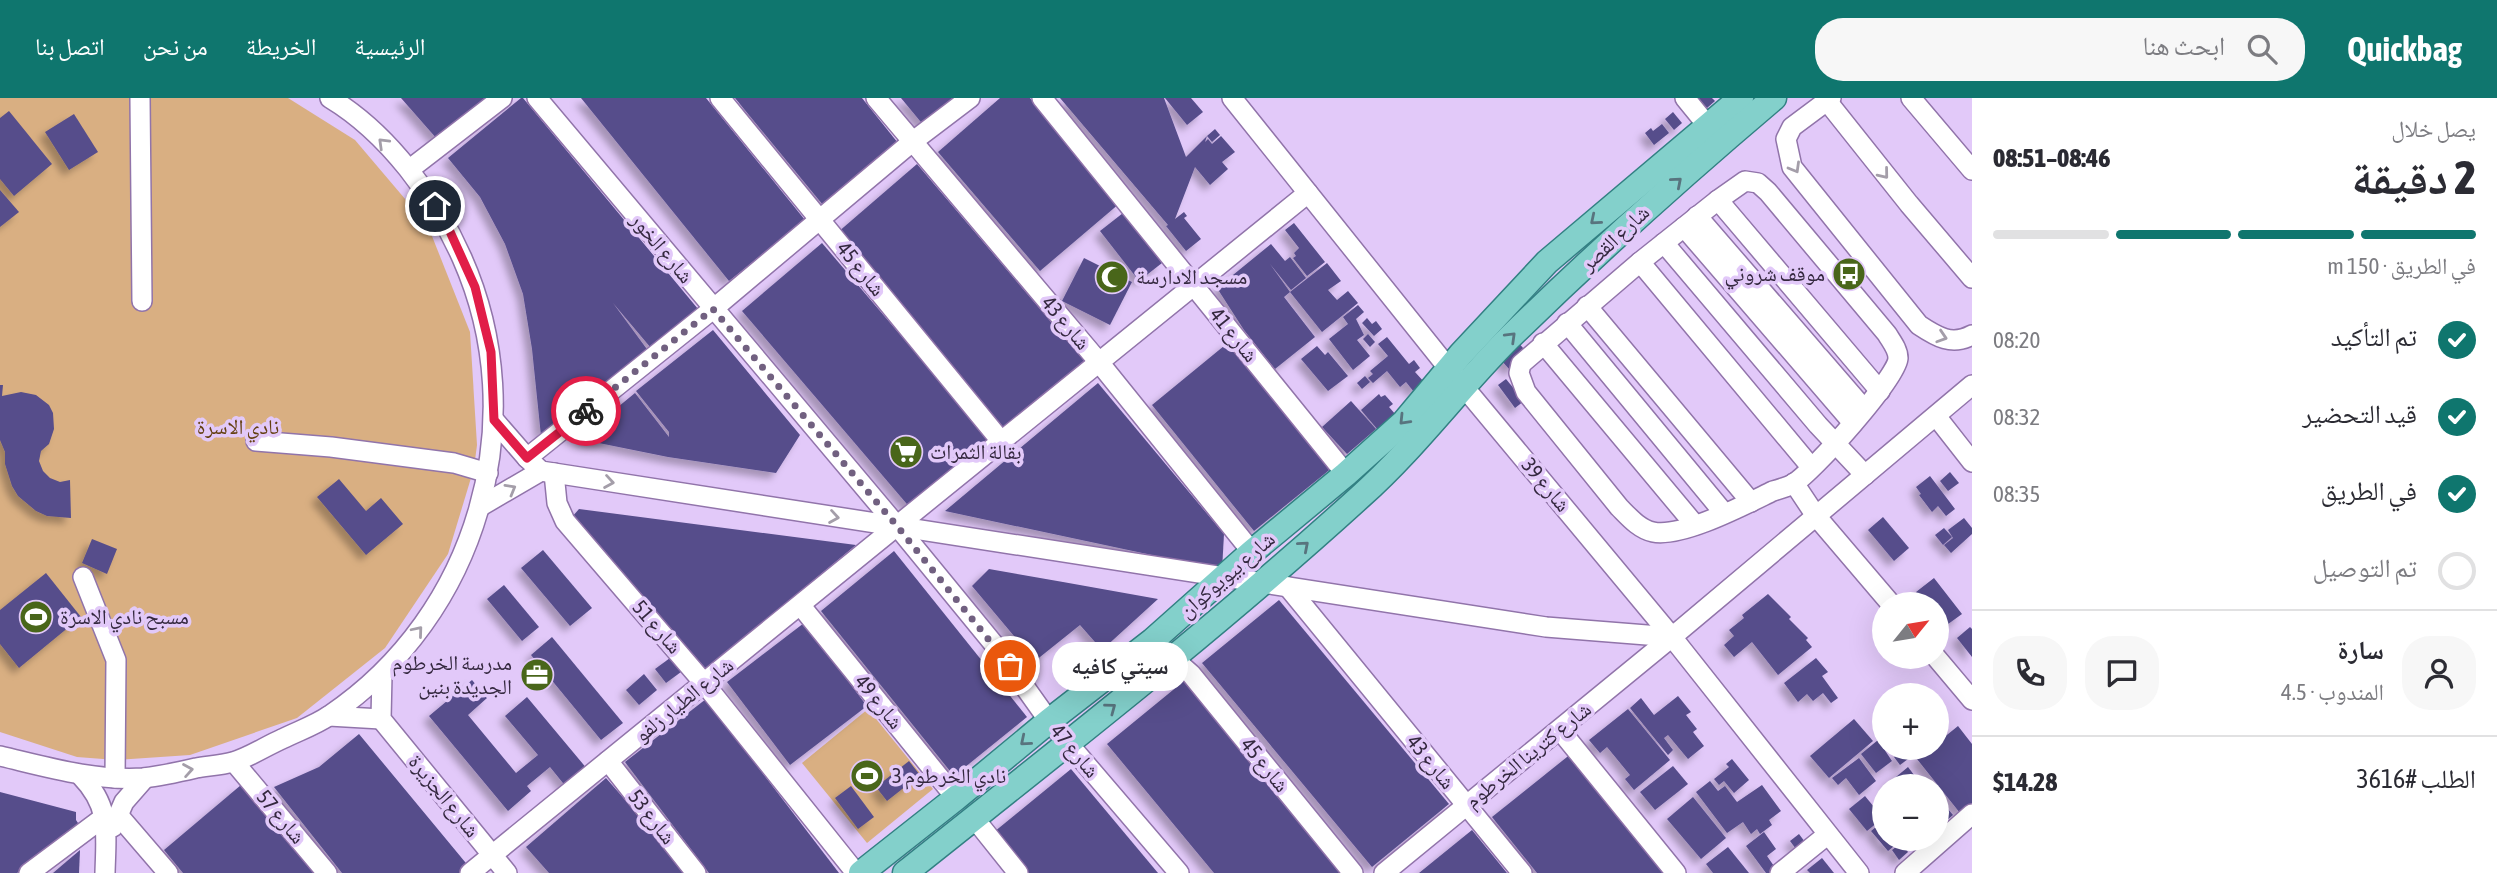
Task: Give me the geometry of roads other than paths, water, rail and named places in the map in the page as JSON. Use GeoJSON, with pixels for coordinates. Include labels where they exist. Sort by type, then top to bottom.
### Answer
{"type":"FeatureCollection","features":[{"type":"Feature","properties":{"kind":"main road","name":"شارع القصر"},"geometry":{"type":"LineString","coordinates":[[1457,378],[1547,262],[1741,98]]}},
{"type":"Feature","properties":{"kind":"main road","name":"شارع القصر"},"geometry":{"type":"LineString","coordinates":[[1457,378],[1508,339],[1643,212],[1774,98]]}},
{"type":"Feature","properties":{"kind":"main road","name":"شارع بيويوكوان"},"geometry":{"type":"LineString","coordinates":[[861,873],[1152,641],[1457,378]]}},
{"type":"Feature","properties":{"kind":"main road","name":"شارع بيويوكوان"},"geometry":{"type":"LineString","coordinates":[[905,873],[1174,659],[1371,487],[1457,378]]}},
{"type":"Feature","properties":{"kind":"street"},"geometry":{"type":"LineString","coordinates":[[140,98],[142,301]]}},
{"type":"Feature","properties":{"kind":"street"},"geometry":{"type":"LineString","coordinates":[[0,756],[81,776],[115,778],[145,778],[234,762],[329,716],[382,674],[425,624],[458,568],[481,506],[494,420],[491,352],[475,287],[447,225],[410,169],[348,109],[330,98]]}},
{"type":"Feature","properties":{"kind":"street"},"geometry":{"type":"LineString","coordinates":[[410,169],[502,98]]}},
{"type":"Feature","properties":{"kind":"street","name":"شارع الخور"},"geometry":{"type":"LineString","coordinates":[[537,98],[897,526]]}},
{"type":"Feature","properties":{"kind":"street","name":"شارع 45"},"geometry":{"type":"LineString","coordinates":[[720,98],[1001,441]]}},
{"type":"Feature","properties":{"kind":"street","name":"شارع 43"},"geometry":{"type":"LineString","coordinates":[[876,98],[1098,361],[1252,552]]}},
{"type":"Feature","properties":{"kind":"street"},"geometry":{"type":"LineString","coordinates":[[481,506],[541,467],[713,309],[912,142],[970,98]]}},
{"type":"Feature","properties":{"kind":"street","name":"شارع 41"},"geometry":{"type":"LineString","coordinates":[[1042,98],[1346,474]]}},
{"type":"Feature","properties":{"kind":"street","name":"شارع 39"},"geometry":{"type":"LineString","coordinates":[[1232,98],[1457,378],[1672,637],[1859,873]]}},
{"type":"Feature","properties":{"kind":"street"},"geometry":{"type":"LineString","coordinates":[[1685,98],[1707,125]]}},
{"type":"Feature","properties":{"kind":"street"},"geometry":{"type":"LineString","coordinates":[[1910,98],[1972,170]]}},
{"type":"Feature","properties":{"kind":"street"},"geometry":{"type":"LineString","coordinates":[[1972,278],[1909,204],[1829,100],[1792,127],[1786,139],[1792,167],[1919,325],[1935,336],[1948,340],[1960,341],[1972,335]]}},
{"type":"Feature","properties":{"kind":"street"},"geometry":{"type":"LineString","coordinates":[[1745,181],[1758,183],[1887,334],[1899,360],[1881,391],[1794,483],[1695,525],[1666,533],[1651,531],[1636,524],[1593,477],[1526,392],[1519,373],[1521,364],[1543,343],[1718,200],[1745,181]]}},
{"type":"Feature","properties":{"kind":"street","name":"شارع الطيار زلفو"},"geometry":{"type":"LineString","coordinates":[[470,873],[1308,193]]}},
{"type":"Feature","properties":{"kind":"street"},"geometry":{"type":"LineString","coordinates":[[1718,200],[1881,391]]}},
{"type":"Feature","properties":{"kind":"street"},"geometry":{"type":"LineString","coordinates":[[1690,221],[1859,416]]}},
{"type":"Feature","properties":{"kind":"street"},"geometry":{"type":"LineString","coordinates":[[1664,243],[1834,443],[1865,475]]}},
{"type":"Feature","properties":{"kind":"street"},"geometry":{"type":"LineString","coordinates":[[1640,262],[1811,467]]}},
{"type":"Feature","properties":{"kind":"street"},"geometry":{"type":"LineString","coordinates":[[1587,306],[1751,502]]}},
{"type":"Feature","properties":{"kind":"street"},"geometry":{"type":"LineString","coordinates":[[1567,323],[1724,513]]}},
{"type":"Feature","properties":{"kind":"street"},"geometry":{"type":"LineString","coordinates":[[1543,343],[1695,525]]}},
{"type":"Feature","properties":{"kind":"street","name":"شارع كترينا الخرطوم"},"geometry":{"type":"LineString","coordinates":[[1384,873],[1560,730],[1972,385]]}},
{"type":"Feature","properties":{"kind":"street"},"geometry":{"type":"LineString","coordinates":[[1936,416],[1972,461]]}},
{"type":"Feature","properties":{"kind":"street"},"geometry":{"type":"LineString","coordinates":[[494,420],[541,467],[897,526],[1546,627],[1672,637]]}},
{"type":"Feature","properties":{"kind":"street"},"geometry":{"type":"LineString","coordinates":[[256,441],[331,447],[454,463],[488,473]]}},
{"type":"Feature","properties":{"kind":"street","name":"شارع 51"},"geometry":{"type":"LineString","coordinates":[[541,467],[565,521],[704,683],[856,873]]}},
{"type":"Feature","properties":{"kind":"street"},"geometry":{"type":"LineString","coordinates":[[1794,483],[1816,516],[1881,592]]}},
{"type":"Feature","properties":{"kind":"street","name":"شارع 47"},"geometry":{"type":"LineString","coordinates":[[897,526],[997,648],[1049,721],[1179,873]]}},
{"type":"Feature","properties":{"kind":"street"},"geometry":{"type":"LineString","coordinates":[[83,577],[116,660],[115,778]]}},
{"type":"Feature","properties":{"kind":"street","name":"شارع 43"},"geometry":{"type":"LineString","coordinates":[[1288,587],[1522,873]]}},
{"type":"Feature","properties":{"kind":"street","name":"شارع 49"},"geometry":{"type":"LineString","coordinates":[[801,607],[956,799]]}},
{"type":"Feature","properties":{"kind":"street","name":"شارع 45"},"geometry":{"type":"LineString","coordinates":[[1174,659],[1191,674],[1353,873]]}},
{"type":"Feature","properties":{"kind":"street"},"geometry":{"type":"LineString","coordinates":[[1946,669],[1972,700]]}},
{"type":"Feature","properties":{"kind":"street"},"geometry":{"type":"LineString","coordinates":[[329,716],[381,719],[382,674]]}},
{"type":"Feature","properties":{"kind":"street","name":"شارع الجزيرة"},"geometry":{"type":"LineString","coordinates":[[381,719],[507,873]]}},
{"type":"Feature","properties":{"kind":"street"},"geometry":{"type":"LineString","coordinates":[[1560,730],[1676,873]]}},
{"type":"Feature","properties":{"kind":"street","name":"شارع 53"},"geometry":{"type":"LineString","coordinates":[[608,761],[696,873]]}},
{"type":"Feature","properties":{"kind":"street","name":"شارع 57"},"geometry":{"type":"LineString","coordinates":[[234,762],[327,873]]}},
{"type":"Feature","properties":{"kind":"street"},"geometry":{"type":"LineString","coordinates":[[81,776],[112,817],[168,873]]}},
{"type":"Feature","properties":{"kind":"street"},"geometry":{"type":"LineString","coordinates":[[29,873],[112,817],[145,778]]}},
{"type":"Feature","properties":{"kind":"street"},"geometry":{"type":"LineString","coordinates":[[1905,873],[1972,814]]}},
{"type":"Feature","properties":{"kind":"street"},"geometry":{"type":"LineString","coordinates":[[105,873],[106,841],[112,817]]}},
{"type":"Feature","properties":{"kind":"street"},"geometry":{"type":"LineString","coordinates":[[974,818],[1018,873]]}},
{"type":"Feature","properties":{"kind":"street"},"geometry":{"type":"LineString","coordinates":[[1780,873],[1827,835]]}},
{"type":"Feature","properties":{"kind":"place","name":"موقف شروني"},"geometry":{"type":"Point","coordinates":[1849,274]}},
{"type":"Feature","properties":{"kind":"place","name":"مسجد الادارسة"},"geometry":{"type":"Point","coordinates":[1112,277]}},
{"type":"Feature","properties":{"kind":"place","name":"بقالة الثمرات"},"geometry":{"type":"Point","coordinates":[906,452]}},
{"type":"Feature","properties":{"kind":"place","name":"مسبح نادي الاسرة"},"geometry":{"type":"Point","coordinates":[36,617]}},
{"type":"Feature","properties":{"kind":"place","name":"سيتي كافيه"},"geometry":{"type":"Point","coordinates":[1010,666]}},
{"type":"Feature","properties":{"kind":"place","name":"مدرسة الخرطوم الجديدة بنين"},"geometry":{"type":"Point","coordinates":[537,675]}},
{"type":"Feature","properties":{"kind":"place","name":"نادي الخرطوم 3"},"geometry":{"type":"Point","coordinates":[867,776]}},
{"type":"Feature","properties":{"kind":"park label","name":"نادي الاسرة"},"geometry":{"type":"Point","coordinates":[238,427]}}]}
